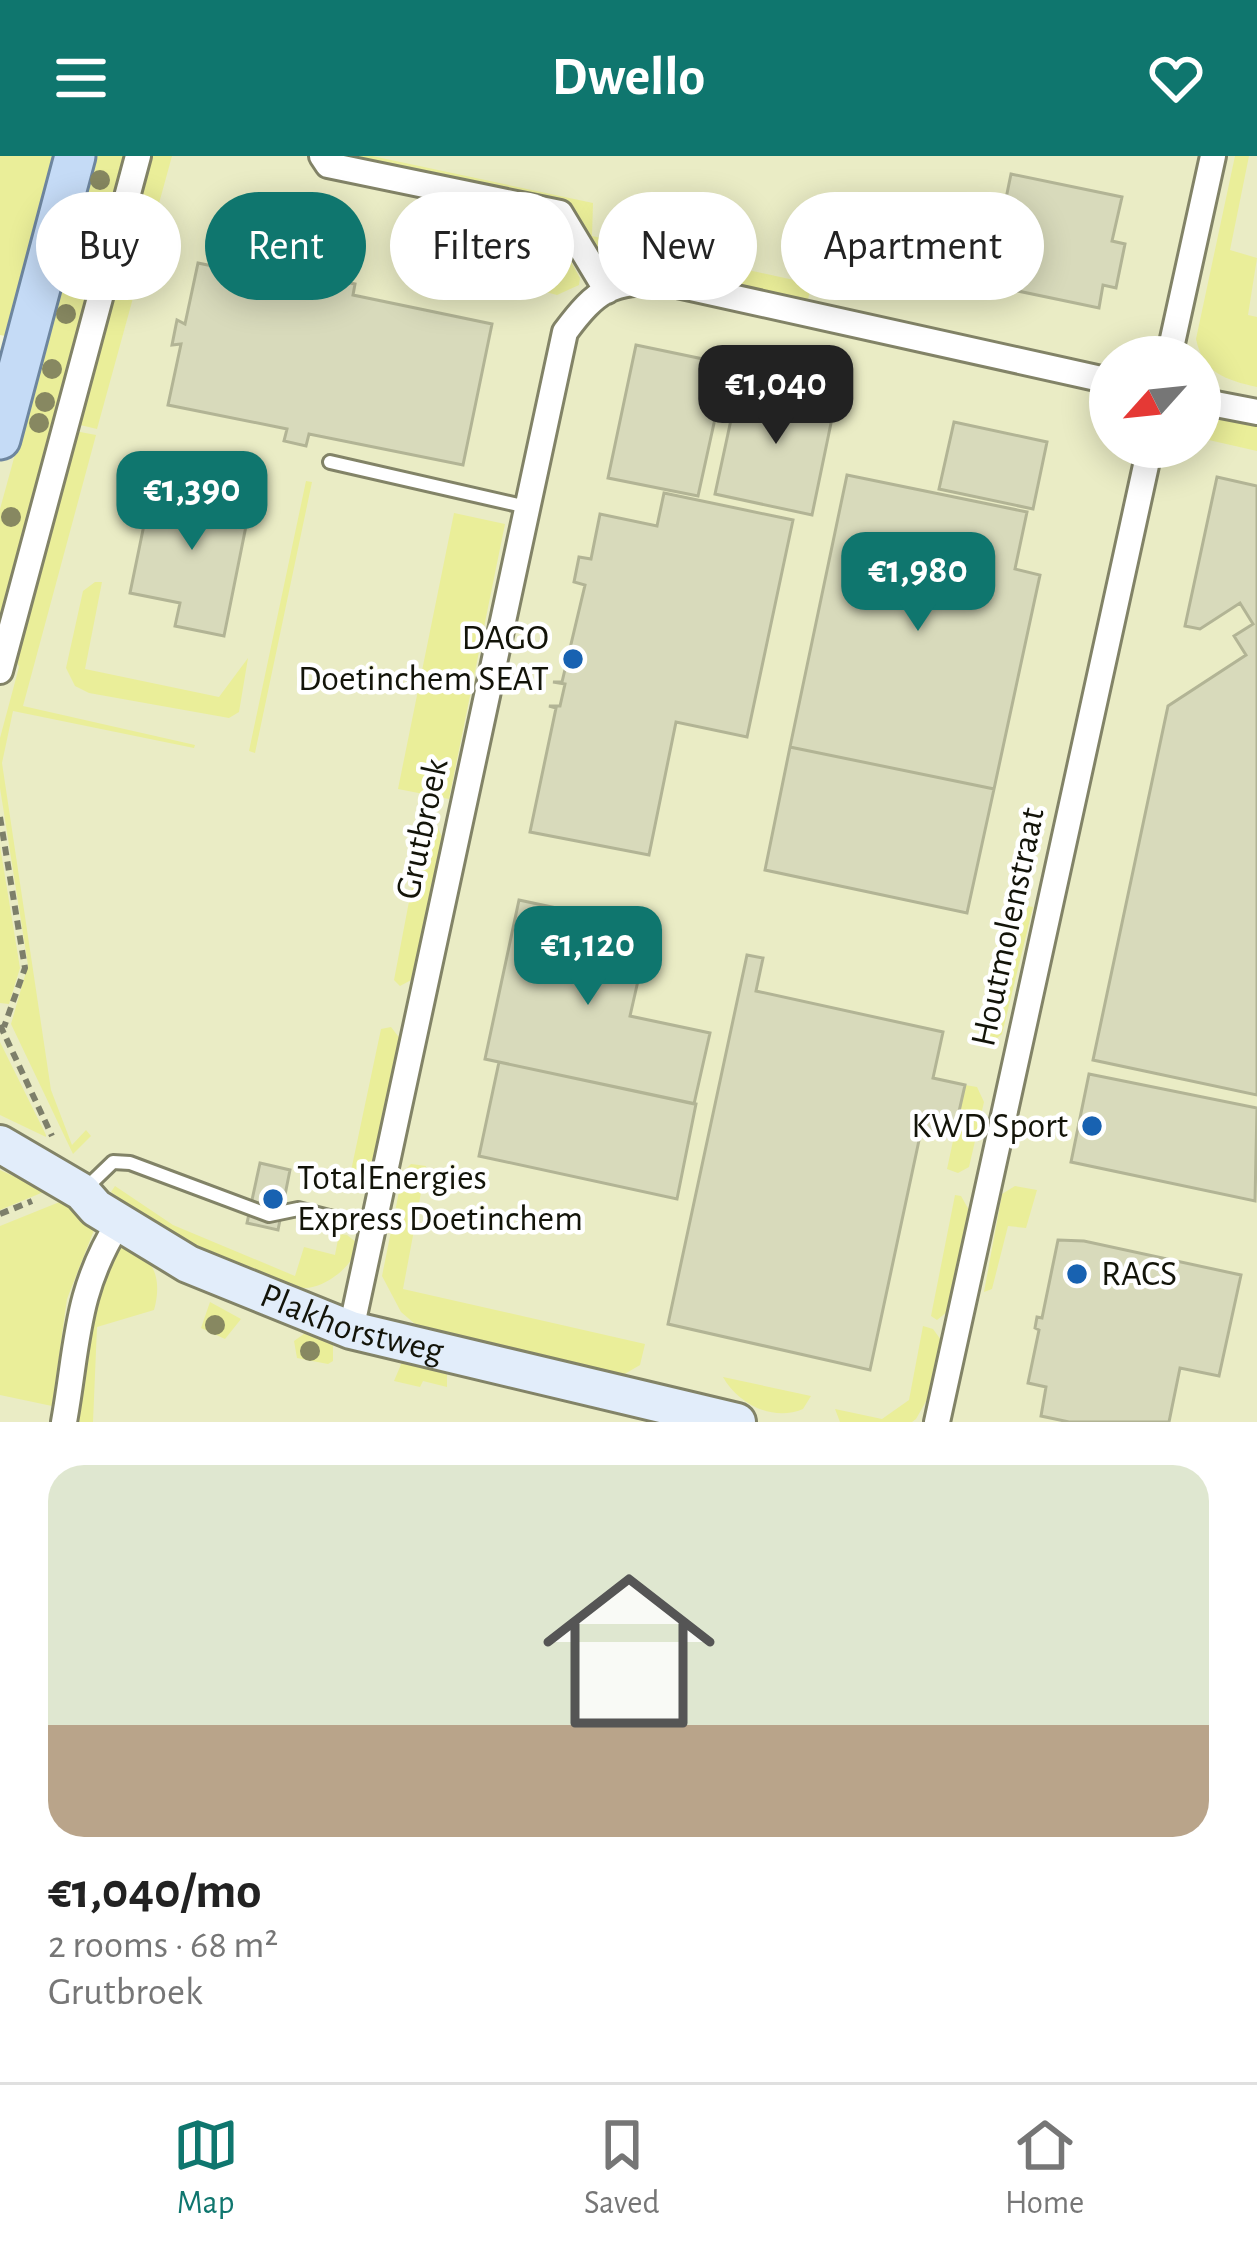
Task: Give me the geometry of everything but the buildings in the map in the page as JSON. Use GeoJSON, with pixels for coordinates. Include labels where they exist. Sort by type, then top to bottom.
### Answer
{"type":"FeatureCollection","features":[{"type":"Feature","properties":{"kind":"main road"},"geometry":{"type":"LineString","coordinates":[[0,439],[75,156]]}},
{"type":"Feature","properties":{"kind":"street"},"geometry":{"type":"LineString","coordinates":[[0,671],[138,156]]}},
{"type":"Feature","properties":{"kind":"street"},"geometry":{"type":"LineString","coordinates":[[322,156],[328,165],[560,213],[598,276]]}},
{"type":"Feature","properties":{"kind":"street"},"geometry":{"type":"LineString","coordinates":[[1174,336],[1213,156]]}},
{"type":"Feature","properties":{"kind":"street","name":"Grutbroek"},"geometry":{"type":"LineString","coordinates":[[351,1330],[566,332],[589,299],[598,295]]}},
{"type":"Feature","properties":{"kind":"street"},"geometry":{"type":"LineString","coordinates":[[745,300],[1089,376]]}},
{"type":"Feature","properties":{"kind":"street"},"geometry":{"type":"LineString","coordinates":[[1221,404],[1257,412]]}},
{"type":"Feature","properties":{"kind":"street","name":"Houtmolenstraat"},"geometry":{"type":"LineString","coordinates":[[938,1422],[1145,468]]}},
{"type":"Feature","properties":{"kind":"street","name":"Plakhorstweg"},"geometry":{"type":"LineString","coordinates":[[0,1144],[82,1192],[96,1208],[188,1264],[351,1330],[736,1422]]}},
{"type":"Feature","properties":{"kind":"street"},"geometry":{"type":"LineString","coordinates":[[64,1422],[84,1295],[96,1258],[119,1222]]}},
{"type":"Feature","properties":{"kind":"lane"},"geometry":{"type":"LineString","coordinates":[[329,462],[528,507]]}},
{"type":"Feature","properties":{"kind":"lane"},"geometry":{"type":"LineString","coordinates":[[82,1192],[113,1162],[130,1162],[268,1215],[298,1209],[373,1228]]}},
{"type":"Feature","properties":{"kind":"path"},"geometry":{"type":"LineString","coordinates":[[0,817],[25,968],[1,1028],[53,1137]]}},
{"type":"Feature","properties":{"kind":"shaded area"},"geometry":{"type":"Polygon","coordinates":[[[76,156],[1257,156],[1257,1422],[0,1422],[0,449],[39,300],[181,300],[181,192],[67,192],[76,156]]]}},
{"type":"Feature","properties":{"kind":"green space"},"geometry":{"type":"Polygon","coordinates":[[[0,156],[60,156],[50,192],[36,192],[36,245],[11,337],[0,335],[0,156]]]}},
{"type":"Feature","properties":{"kind":"green space"},"geometry":{"type":"Polygon","coordinates":[[[97,156],[129,156],[119,192],[87,192],[97,156]]]}},
{"type":"Feature","properties":{"kind":"green space"},"geometry":{"type":"Polygon","coordinates":[[[149,156],[172,156],[162,192],[139,192],[149,156]]]}},
{"type":"Feature","properties":{"kind":"green space"},"geometry":{"type":"Polygon","coordinates":[[[350,156],[372,156],[541,192],[520,192],[350,156]]]}},
{"type":"Feature","properties":{"kind":"green space"},"geometry":{"type":"Polygon","coordinates":[[[1235,156],[1249,156],[1230,250],[1257,258],[1248,315],[1257,317],[1257,387],[1221,374],[1221,336],[1197,336],[1235,156]]]}},
{"type":"Feature","properties":{"kind":"green space"},"geometry":{"type":"Polygon","coordinates":[[[574,199],[593,203],[596,251],[574,214],[574,199]]]}},
{"type":"Feature","properties":{"kind":"green space"},"geometry":{"type":"Polygon","coordinates":[[[757,272],[781,277],[781,298],[757,293],[757,272]]]}},
{"type":"Feature","properties":{"kind":"green space"},"geometry":{"type":"Polygon","coordinates":[[[57,300],[89,300],[0,625],[0,509],[57,300]]]}},
{"type":"Feature","properties":{"kind":"green space"},"geometry":{"type":"Polygon","coordinates":[[[110,300],[132,300],[97,429],[76,424],[110,300]]]}},
{"type":"Feature","properties":{"kind":"green space"},"geometry":{"type":"Polygon","coordinates":[[[1221,418],[1257,426],[1257,451],[1221,443],[1221,418]]]}},
{"type":"Feature","properties":{"kind":"green space"},"geometry":{"type":"Polygon","coordinates":[[[75,431],[96,435],[23,706],[195,745],[13,711],[2,763],[51,1090],[72,1145],[86,1130],[91,1136],[73,1154],[11,1024],[28,965],[0,788],[0,738],[19,667],[13,651],[75,431]]]}},
{"type":"Feature","properties":{"kind":"green space"},"geometry":{"type":"Polygon","coordinates":[[[306,481],[312,482],[255,753],[249,751],[306,481]]]}},
{"type":"Feature","properties":{"kind":"green space"},"geometry":{"type":"Polygon","coordinates":[[[454,513],[505,524],[449,799],[398,789],[454,513]]]}},
{"type":"Feature","properties":{"kind":"green space"},"geometry":{"type":"Polygon","coordinates":[[[102,582],[85,669],[219,697],[248,658],[239,712],[229,718],[89,693],[75,686],[66,668],[83,591],[102,582]]]}},
{"type":"Feature","properties":{"kind":"green space"},"geometry":{"type":"Polygon","coordinates":[[[424,823],[436,823],[442,837],[413,979],[400,986],[394,980],[424,823]]]}},
{"type":"Feature","properties":{"kind":"green space"},"geometry":{"type":"Polygon","coordinates":[[[0,846],[20,968],[9,1004],[0,1003],[0,846]]]}},
{"type":"Feature","properties":{"kind":"green space"},"geometry":{"type":"Polygon","coordinates":[[[1028,906],[1033,907],[1002,1034],[986,1047],[977,1045],[1001,922],[1022,926],[1028,906]]]}},
{"type":"Feature","properties":{"kind":"green space"},"geometry":{"type":"Polygon","coordinates":[[[391,1027],[401,1040],[371,1181],[355,1190],[348,1185],[381,1029],[391,1027]]]}},
{"type":"Feature","properties":{"kind":"green space"},"geometry":{"type":"Polygon","coordinates":[[[0,1042],[46,1135],[46,1137],[0,1115],[0,1042]]]}},
{"type":"Feature","properties":{"kind":"green space"},"geometry":{"type":"Polygon","coordinates":[[[965,1085],[977,1087],[984,1102],[969,1167],[958,1173],[947,1169],[965,1085]]]}},
{"type":"Feature","properties":{"kind":"green space"},"geometry":{"type":"Polygon","coordinates":[[[411,1164],[426,1166],[403,1289],[645,1344],[640,1365],[623,1375],[415,1324],[401,1312],[382,1276],[403,1172],[411,1164]]]}},
{"type":"Feature","properties":{"kind":"green space"},"geometry":{"type":"Polygon","coordinates":[[[0,1170],[46,1191],[0,1210],[0,1170]]]}},
{"type":"Feature","properties":{"kind":"green space"},"geometry":{"type":"Polygon","coordinates":[[[115,1186],[173,1225],[295,1276],[304,1247],[335,1255],[339,1234],[356,1242],[355,1252],[345,1267],[322,1284],[284,1285],[232,1265],[177,1235],[111,1192],[115,1186]]]}},
{"type":"Feature","properties":{"kind":"green space"},"geometry":{"type":"Polygon","coordinates":[[[1015,1186],[1037,1190],[1026,1228],[1008,1226],[992,1289],[984,1292],[1002,1194],[1015,1186]]]}},
{"type":"Feature","properties":{"kind":"green space"},"geometry":{"type":"Polygon","coordinates":[[[955,1195],[961,1196],[969,1210],[947,1312],[937,1320],[931,1316],[955,1195]]]}},
{"type":"Feature","properties":{"kind":"green space"},"geometry":{"type":"Polygon","coordinates":[[[62,1201],[94,1218],[96,1225],[67,1299],[52,1406],[0,1395],[0,1226],[62,1201]]]}},
{"type":"Feature","properties":{"kind":"green space"},"geometry":{"type":"Polygon","coordinates":[[[124,1242],[153,1269],[154,1310],[97,1327],[93,1422],[73,1422],[91,1301],[110,1258],[124,1242]]]}},
{"type":"Feature","properties":{"kind":"green space"},"geometry":{"type":"Polygon","coordinates":[[[210,1302],[241,1319],[225,1339],[201,1328],[210,1302]]]}},
{"type":"Feature","properties":{"kind":"green space"},"geometry":{"type":"Polygon","coordinates":[[[923,1326],[933,1329],[941,1340],[933,1389],[916,1419],[840,1422],[835,1409],[882,1419],[909,1400],[923,1326]]]}},
{"type":"Feature","properties":{"kind":"green space"},"geometry":{"type":"Polygon","coordinates":[[[311,1329],[333,1342],[333,1361],[328,1364],[297,1358],[294,1341],[311,1329]]]}},
{"type":"Feature","properties":{"kind":"green space"},"geometry":{"type":"Polygon","coordinates":[[[415,1357],[447,1371],[447,1387],[394,1381],[402,1362],[415,1357]]]}},
{"type":"Feature","properties":{"kind":"green space"},"geometry":{"type":"Polygon","coordinates":[[[723,1377],[811,1396],[803,1409],[768,1412],[738,1395],[723,1377]]]}},
{"type":"Feature","properties":{"kind":"place","name":"DAGO Doetinchem SEAT"},"geometry":{"type":"Point","coordinates":[573,659]}},
{"type":"Feature","properties":{"kind":"place","name":"KWD Sport"},"geometry":{"type":"Point","coordinates":[1092,1126]}},
{"type":"Feature","properties":{"kind":"place","name":"TotalEnergies Express Doetinchem"},"geometry":{"type":"Point","coordinates":[273,1199]}},
{"type":"Feature","properties":{"kind":"place","name":"RACS"},"geometry":{"type":"Point","coordinates":[1077,1274]}}]}
